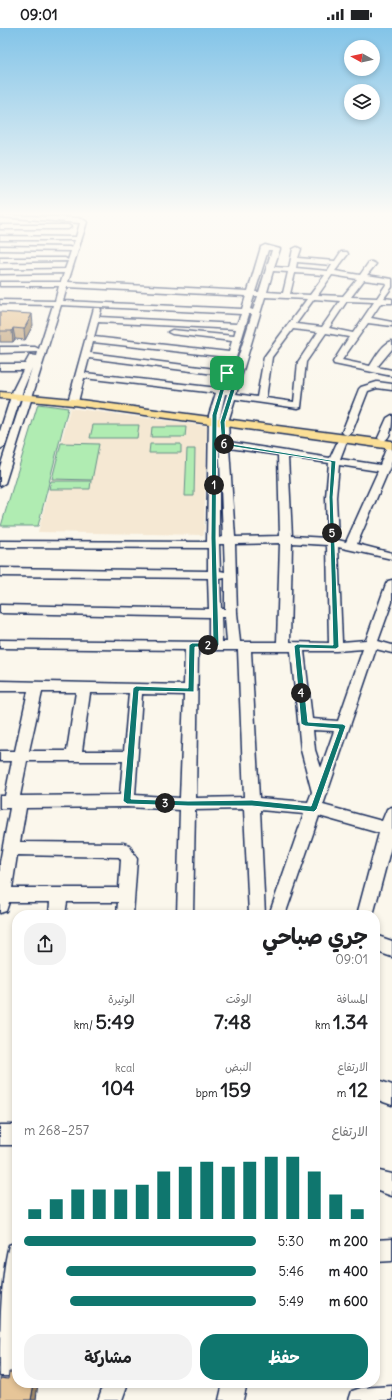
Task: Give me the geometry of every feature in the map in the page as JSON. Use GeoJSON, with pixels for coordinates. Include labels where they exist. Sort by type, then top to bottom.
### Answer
{"type":"FeatureCollection","features":[{"type":"Feature","properties":{"kind":"main road"},"geometry":{"type":"LineString","coordinates":[[0,390],[390,442]]}},
{"type":"Feature","properties":{"kind":"main road"},"geometry":{"type":"LineString","coordinates":[[0,395],[23,393]]}},
{"type":"Feature","properties":{"kind":"street"},"geometry":{"type":"LineString","coordinates":[[0,446],[4,421],[23,393],[62,279]]}},
{"type":"Feature","properties":{"kind":"street"},"geometry":{"type":"LineString","coordinates":[[216,645],[213,541],[221,392],[256,279]]}},
{"type":"Feature","properties":{"kind":"street"},"geometry":{"type":"LineString","coordinates":[[257,910],[252,803],[239,646],[231,613],[231,575],[224,444],[219,419],[232,394],[267,279]]}},
{"type":"Feature","properties":{"kind":"street"},"geometry":{"type":"LineString","coordinates":[[286,296],[290,279]]}},
{"type":"Feature","properties":{"kind":"street"},"geometry":{"type":"LineString","coordinates":[[261,400],[268,357],[326,279]]}},
{"type":"Feature","properties":{"kind":"street"},"geometry":{"type":"LineString","coordinates":[[80,375],[221,392],[261,400],[298,404],[302,362],[345,299],[362,279]]}},
{"type":"Feature","properties":{"kind":"street"},"geometry":{"type":"LineString","coordinates":[[373,279],[392,281],[367,320],[337,362],[389,372]]}},
{"type":"Feature","properties":{"kind":"street"},"geometry":{"type":"LineString","coordinates":[[0,285],[60,285],[392,301]]}},
{"type":"Feature","properties":{"kind":"street"},"geometry":{"type":"LineString","coordinates":[[74,400],[103,287]]}},
{"type":"Feature","properties":{"kind":"street"},"geometry":{"type":"LineString","coordinates":[[0,302],[55,302],[257,312]]}},
{"type":"Feature","properties":{"kind":"street"},"geometry":{"type":"LineString","coordinates":[[0,483],[29,367],[55,302]]}},
{"type":"Feature","properties":{"kind":"street"},"geometry":{"type":"LineString","coordinates":[[95,319],[241,327]]}},
{"type":"Feature","properties":{"kind":"street"},"geometry":{"type":"LineString","coordinates":[[95,319],[115,326],[238,339]]}},
{"type":"Feature","properties":{"kind":"street"},"geometry":{"type":"LineString","coordinates":[[367,320],[392,324]]}},
{"type":"Feature","properties":{"kind":"street"},"geometry":{"type":"LineString","coordinates":[[292,326],[355,336]]}},
{"type":"Feature","properties":{"kind":"street"},"geometry":{"type":"LineString","coordinates":[[90,339],[233,355]]}},
{"type":"Feature","properties":{"kind":"street"},"geometry":{"type":"LineString","coordinates":[[372,369],[382,354],[392,344]]}},
{"type":"Feature","properties":{"kind":"street"},"geometry":{"type":"LineString","coordinates":[[0,350],[35,350]]}},
{"type":"Feature","properties":{"kind":"street"},"geometry":{"type":"LineString","coordinates":[[382,354],[392,356]]}},
{"type":"Feature","properties":{"kind":"street"},"geometry":{"type":"LineString","coordinates":[[85,355],[238,374]]}},
{"type":"Feature","properties":{"kind":"street"},"geometry":{"type":"LineString","coordinates":[[0,367],[29,367]]}},
{"type":"Feature","properties":{"kind":"street"},"geometry":{"type":"LineString","coordinates":[[377,385],[389,372]]}},
{"type":"Feature","properties":{"kind":"street"},"geometry":{"type":"LineString","coordinates":[[336,647],[331,497],[334,461],[364,389],[377,385],[392,387]]}},
{"type":"Feature","properties":{"kind":"street"},"geometry":{"type":"LineString","coordinates":[[350,547],[384,469],[390,442],[392,418]]}},
{"type":"Feature","properties":{"kind":"street"},"geometry":{"type":"LineString","coordinates":[[224,444],[384,469]]}},
{"type":"Feature","properties":{"kind":"street"},"geometry":{"type":"LineString","coordinates":[[284,453],[290,646],[305,724],[308,750],[320,793]]}},
{"type":"Feature","properties":{"kind":"street"},"geometry":{"type":"LineString","coordinates":[[0,536],[213,541]]}},
{"type":"Feature","properties":{"kind":"street"},"geometry":{"type":"LineString","coordinates":[[0,544],[286,539],[332,542],[392,556]]}},
{"type":"Feature","properties":{"kind":"street"},"geometry":{"type":"LineString","coordinates":[[0,572],[214,576],[231,575]]}},
{"type":"Feature","properties":{"kind":"street"},"geometry":{"type":"LineString","coordinates":[[279,910],[392,584]]}},
{"type":"Feature","properties":{"kind":"street"},"geometry":{"type":"LineString","coordinates":[[0,609],[231,613]]}},
{"type":"Feature","properties":{"kind":"street"},"geometry":{"type":"LineString","coordinates":[[0,644],[336,647],[371,644],[392,649]]}},
{"type":"Feature","properties":{"kind":"street"},"geometry":{"type":"LineString","coordinates":[[185,910],[192,645]]}},
{"type":"Feature","properties":{"kind":"street"},"geometry":{"type":"LineString","coordinates":[[0,686],[192,690]]}},
{"type":"Feature","properties":{"kind":"street"},"geometry":{"type":"LineString","coordinates":[[36,686],[10,802],[10,848],[1,900],[59,895],[127,895]]}},
{"type":"Feature","properties":{"kind":"street"},"geometry":{"type":"LineString","coordinates":[[74,755],[84,687]]}},
{"type":"Feature","properties":{"kind":"street"},"geometry":{"type":"LineString","coordinates":[[127,801],[136,688]]}},
{"type":"Feature","properties":{"kind":"street"},"geometry":{"type":"LineString","coordinates":[[305,724],[343,726]]}},
{"type":"Feature","properties":{"kind":"street"},"geometry":{"type":"LineString","coordinates":[[0,756],[131,756]]}},
{"type":"Feature","properties":{"kind":"street"},"geometry":{"type":"LineString","coordinates":[[10,802],[127,801],[188,804],[252,803],[314,809],[390,829]]}},
{"type":"Feature","properties":{"kind":"street"},"geometry":{"type":"LineString","coordinates":[[366,910],[390,829],[392,812]]}},
{"type":"Feature","properties":{"kind":"street"},"geometry":{"type":"LineString","coordinates":[[10,848],[123,850],[129,859],[126,910]]}},
{"type":"Feature","properties":{"kind":"street"},"geometry":{"type":"LineString","coordinates":[[58,910],[59,895]]}},
{"type":"Feature","properties":{"kind":"street"},"geometry":{"type":"LineString","coordinates":[[380,944],[392,948]]}},
{"type":"Feature","properties":{"kind":"street"},"geometry":{"type":"LineString","coordinates":[[0,1135],[12,1135]]}},
{"type":"Feature","properties":{"kind":"street"},"geometry":{"type":"LineString","coordinates":[[380,1181],[392,1185]]}},
{"type":"Feature","properties":{"kind":"street"},"geometry":{"type":"LineString","coordinates":[[380,1251],[392,1250]]}},
{"type":"Feature","properties":{"kind":"street"},"geometry":{"type":"LineString","coordinates":[[6,1364],[12,1303]]}},
{"type":"Feature","properties":{"kind":"street"},"geometry":{"type":"LineString","coordinates":[[110,1400],[114,1388]]}},
{"type":"Feature","properties":{"kind":"street"},"geometry":{"type":"LineString","coordinates":[[231,1400],[233,1388]]}},
{"type":"Feature","properties":{"kind":"street"},"geometry":{"type":"LineString","coordinates":[[361,1400],[392,1398]]}},
{"type":"Feature","properties":{"kind":"shaded area"},"geometry":{"type":"Polygon","coordinates":[[[70,408],[207,426],[204,535],[38,532],[70,408]]]}},
{"type":"Feature","properties":{"kind":"green space"},"geometry":{"type":"Polygon","coordinates":[[[38,404],[68,408],[38,526],[1,526],[38,404]]]}},
{"type":"Feature","properties":{"kind":"green space"},"geometry":{"type":"Polygon","coordinates":[[[93,425],[139,425],[137,438],[90,438],[93,425]]]}},
{"type":"Feature","properties":{"kind":"green space"},"geometry":{"type":"Polygon","coordinates":[[[152,427],[186,427],[185,437],[151,437],[152,427]]]}},
{"type":"Feature","properties":{"kind":"green space"},"geometry":{"type":"Polygon","coordinates":[[[61,443],[99,444],[92,480],[52,479],[61,443]]]}},
{"type":"Feature","properties":{"kind":"green space"},"geometry":{"type":"Polygon","coordinates":[[[150,444],[181,444],[181,453],[149,453],[150,444]]]}},
{"type":"Feature","properties":{"kind":"green space"},"geometry":{"type":"Polygon","coordinates":[[[187,449],[195,449],[194,496],[185,496],[187,449]]]}},
{"type":"Feature","properties":{"kind":"green space"},"geometry":{"type":"Polygon","coordinates":[[[51,481],[91,481],[90,489],[49,489],[51,481]]]}},
{"type":"Feature","properties":{"kind":"building"},"geometry":{"type":"Polygon","coordinates":[[[0,312],[32,314],[24,329],[13,328],[12,331],[0,331],[0,312]]]}},
{"type":"Feature","properties":{"kind":"building"},"geometry":{"type":"Polygon","coordinates":[[[9,1372],[12,1372],[12,1388],[33,1388],[31,1400],[0,1400],[0,1378],[8,1379],[9,1372]]]}},
{"type":"Feature","properties":{"kind":"route"},"geometry":{"type":"LineString","coordinates":[[227,373],[238,374],[223,422],[224,444],[334,461],[331,497],[336,647],[297,646],[305,724],[343,726],[314,809],[252,803],[188,804],[127,801],[136,688],[192,690],[192,645],[216,645],[213,538],[214,415],[227,373]]}}]}
